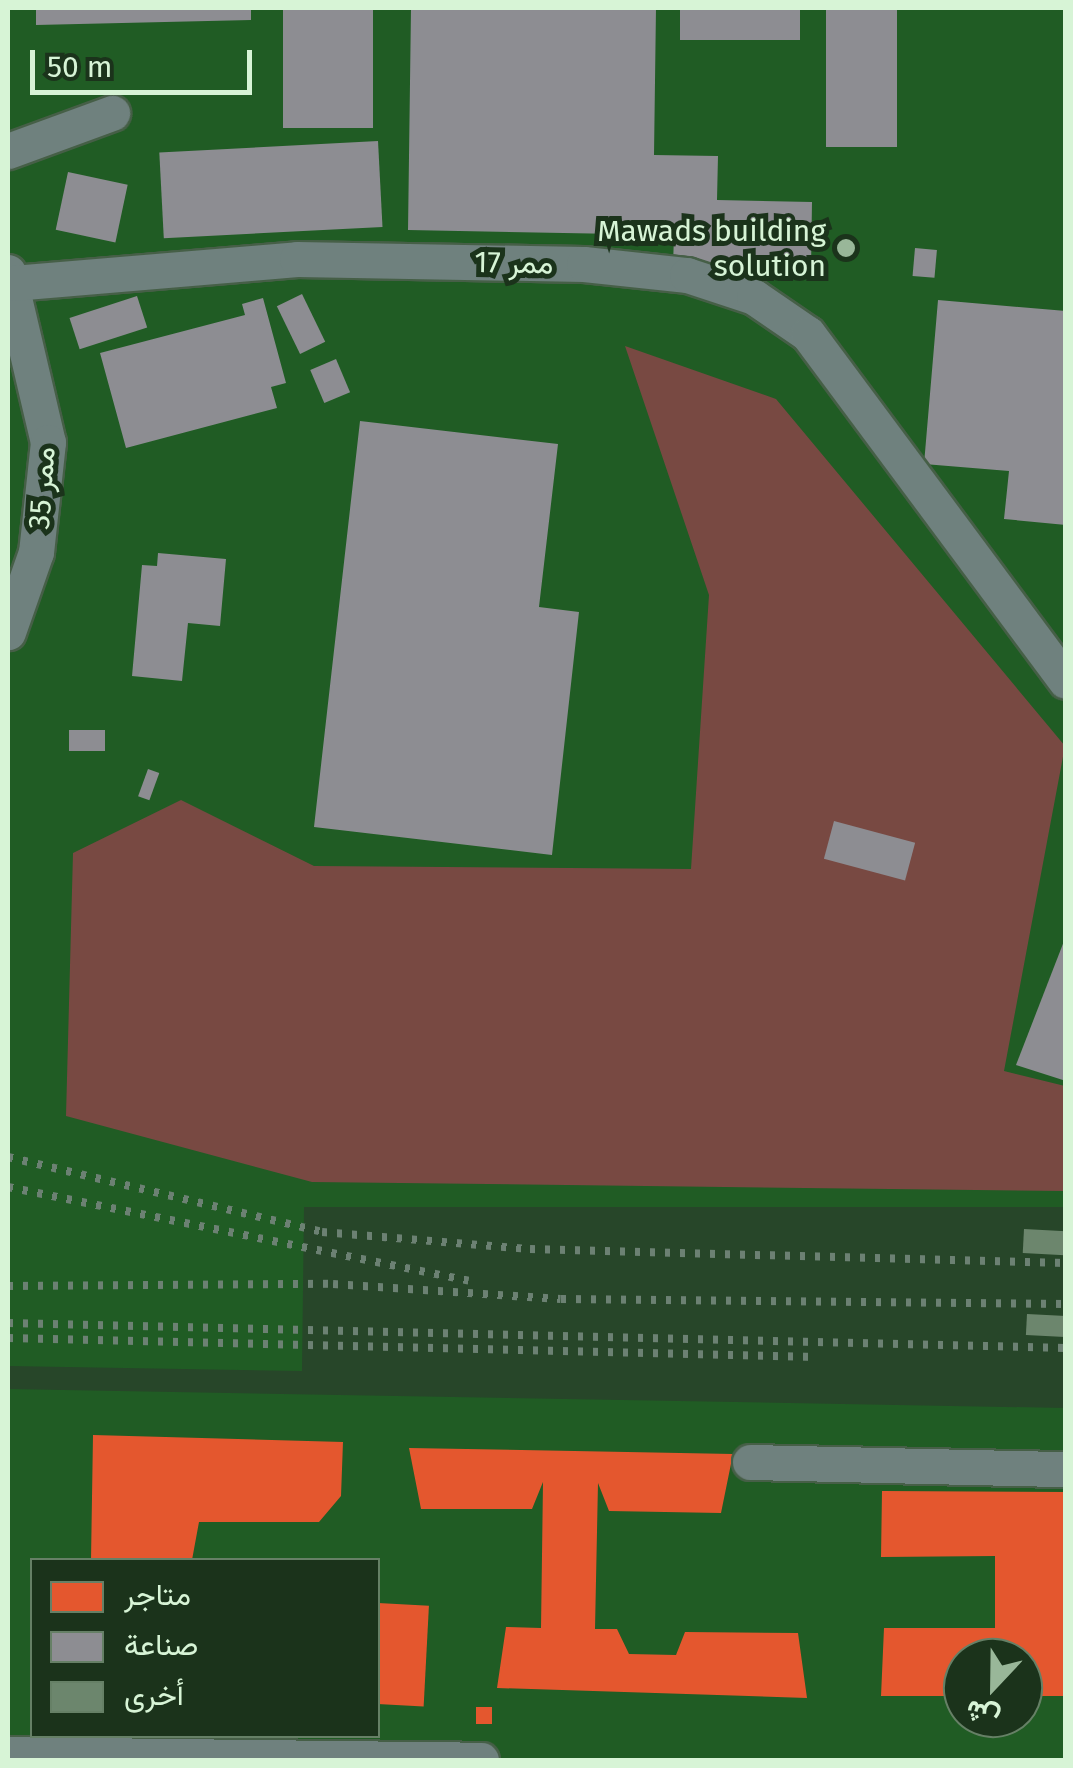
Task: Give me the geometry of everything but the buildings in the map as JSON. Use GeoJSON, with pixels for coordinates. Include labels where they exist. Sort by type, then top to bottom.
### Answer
{"type":"FeatureCollection","features":[{"type":"Feature","properties":{"kind":"street"},"geometry":{"type":"LineString","coordinates":[[8,152],[112,113]]}},
{"type":"Feature","properties":{"kind":"street","name":"ممر 17"},"geometry":{"type":"LineString","coordinates":[[10,278],[297,259],[565,264],[687,275],[754,297],[808,334],[1066,681]]}},
{"type":"Feature","properties":{"kind":"street","name":"ممر 35"},"geometry":{"type":"LineString","coordinates":[[8,632],[36,552],[48,442],[10,278]]}},
{"type":"Feature","properties":{"kind":"street"},"geometry":{"type":"LineString","coordinates":[[750,1462],[1066,1469]]}},
{"type":"Feature","properties":{"kind":"street"},"geometry":{"type":"LineString","coordinates":[[8,1754],[481,1760]]}},
{"type":"Feature","properties":{"kind":"shaded area"},"geometry":{"type":"Polygon","coordinates":[[[8,8],[1065,8],[1065,1207],[304,1207],[302,1371],[8,1366],[8,8]]]}},
{"type":"Feature","properties":{"kind":"shaded area"},"geometry":{"type":"Polygon","coordinates":[[[625,346],[776,399],[1065,746],[1004,1071],[1065,1086],[1065,1191],[312,1182],[66,1116],[73,853],[181,800],[314,866],[691,869],[709,595],[625,346]]]}},
{"type":"Feature","properties":{"kind":"shaded area"},"geometry":{"type":"Polygon","coordinates":[[[8,1389],[1065,1408],[1065,1760],[8,1760],[8,1389]]]}},
{"type":"Feature","properties":{"kind":"railway"},"geometry":{"type":"LineString","coordinates":[[8,1157],[322,1232],[530,1249],[1066,1263]]}},
{"type":"Feature","properties":{"kind":"railway"},"geometry":{"type":"LineString","coordinates":[[8,1187],[468,1281]]}},
{"type":"Feature","properties":{"kind":"railway"},"geometry":{"type":"LineString","coordinates":[[8,1286],[333,1284],[561,1299],[1066,1304]]}},
{"type":"Feature","properties":{"kind":"railway"},"geometry":{"type":"LineString","coordinates":[[8,1323],[1066,1348]]}},
{"type":"Feature","properties":{"kind":"railway"},"geometry":{"type":"LineString","coordinates":[[8,1338],[817,1357]]}},
{"type":"Feature","properties":{"kind":"place","name":"Mawads building solution"},"geometry":{"type":"Point","coordinates":[846,248]}}]}
